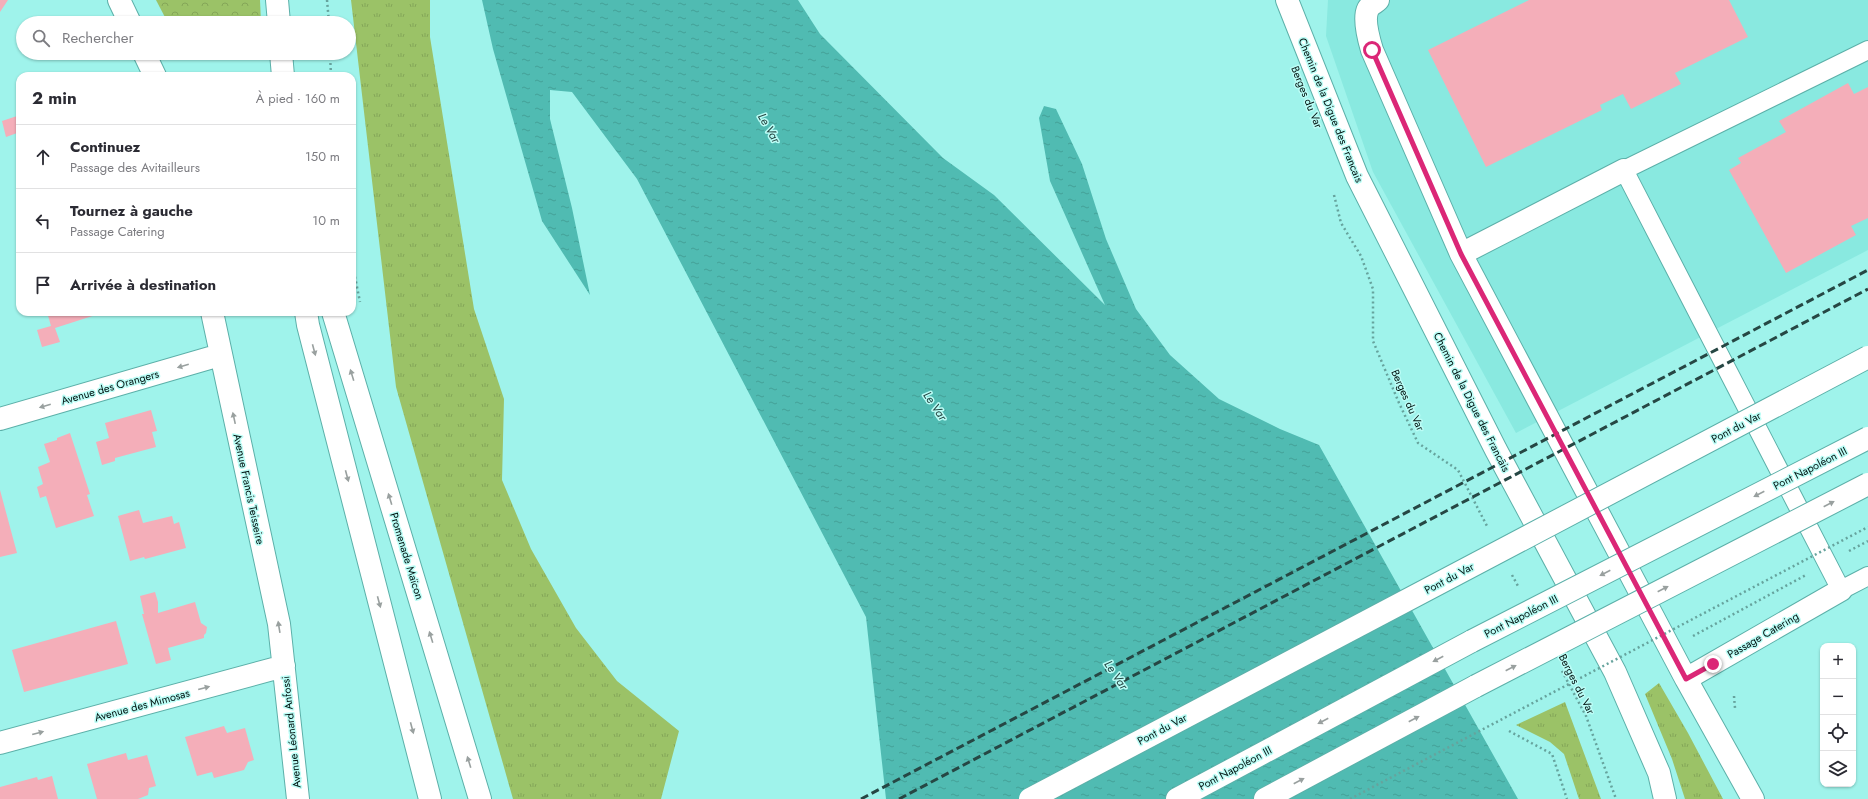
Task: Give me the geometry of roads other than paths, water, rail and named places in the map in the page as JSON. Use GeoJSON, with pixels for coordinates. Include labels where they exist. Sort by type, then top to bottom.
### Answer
{"type":"FeatureCollection","features":[{"type":"Feature","properties":{"kind":"main road"},"geometry":{"type":"LineString","coordinates":[[119,0],[127,16]]}},
{"type":"Feature","properties":{"kind":"main road"},"geometry":{"type":"LineString","coordinates":[[277,0],[278,16]]}},
{"type":"Feature","properties":{"kind":"main road","name":"Chemin de la Digue des Francais"},"geometry":{"type":"LineString","coordinates":[[1287,0],[1357,176],[1496,450],[1615,672],[1659,773],[1665,799]]}},
{"type":"Feature","properties":{"kind":"main road"},"geometry":{"type":"LineString","coordinates":[[1378,0],[1369,8],[1367,15],[1368,36],[1372,50],[1461,254],[1686,679],[1753,799]]}},
{"type":"Feature","properties":{"kind":"main road"},"geometry":{"type":"LineString","coordinates":[[147,60],[153,72]]}},
{"type":"Feature","properties":{"kind":"main road"},"geometry":{"type":"LineString","coordinates":[[282,60],[283,72]]}},
{"type":"Feature","properties":{"kind":"main road"},"geometry":{"type":"LineString","coordinates":[[1461,254],[1624,170]]}},
{"type":"Feature","properties":{"kind":"main road","name":"Avenue Francis Teisseire"},"geometry":{"type":"LineString","coordinates":[[213,316],[279,624],[284,666]]}},
{"type":"Feature","properties":{"kind":"main road"},"geometry":{"type":"LineString","coordinates":[[307,316],[430,799]]}},
{"type":"Feature","properties":{"kind":"main road","name":"Promenade Maïcon"},"geometry":{"type":"LineString","coordinates":[[334,316],[480,799]]}},
{"type":"Feature","properties":{"kind":"main road","name":"Avenue des Orangers"},"geometry":{"type":"LineString","coordinates":[[0,419],[220,354]]}},
{"type":"Feature","properties":{"kind":"main road","name":"Pont du Var"},"geometry":{"type":"LineString","coordinates":[[1030,799],[1868,357]]}},
{"type":"Feature","properties":{"kind":"main road","name":"Pont Napoléon III"},"geometry":{"type":"LineString","coordinates":[[1177,799],[1472,641],[1868,438]]}},
{"type":"Feature","properties":{"kind":"main road"},"geometry":{"type":"LineString","coordinates":[[1265,799],[1483,682],[1868,484]]}},
{"type":"Feature","properties":{"kind":"main road","name":"Passage Catering"},"geometry":{"type":"LineString","coordinates":[[1686,679],[1841,590]]}},
{"type":"Feature","properties":{"kind":"main road","name":"Avenue des Mimosas"},"geometry":{"type":"LineString","coordinates":[[0,743],[284,666]]}},
{"type":"Feature","properties":{"kind":"main road","name":"Avenue Léonard Anfossi"},"geometry":{"type":"LineString","coordinates":[[284,666],[298,799]]}},
{"type":"Feature","properties":{"kind":"lane"},"geometry":{"type":"LineString","coordinates":[[1868,50],[1624,170],[1841,590],[1868,576]]}},
{"type":"Feature","properties":{"kind":"water","name":"Le Var"},"geometry":{"type":"Polygon","coordinates":[[[482,0],[798,0],[820,34],[943,158],[994,195],[1105,305],[1050,181],[1039,118],[1044,106],[1056,109],[1082,164],[1106,239],[1136,309],[1170,355],[1219,399],[1280,429],[1319,445],[1518,799],[886,799],[866,617],[637,179],[572,92],[550,90],[550,119],[572,208],[590,295],[542,221],[493,49],[482,0]]]}},
{"type":"Feature","properties":{"kind":"railway"},"geometry":{"type":"LineString","coordinates":[[861,799],[1868,270]]}},
{"type":"Feature","properties":{"kind":"railway"},"geometry":{"type":"LineString","coordinates":[[899,799],[1868,289]]}}]}
